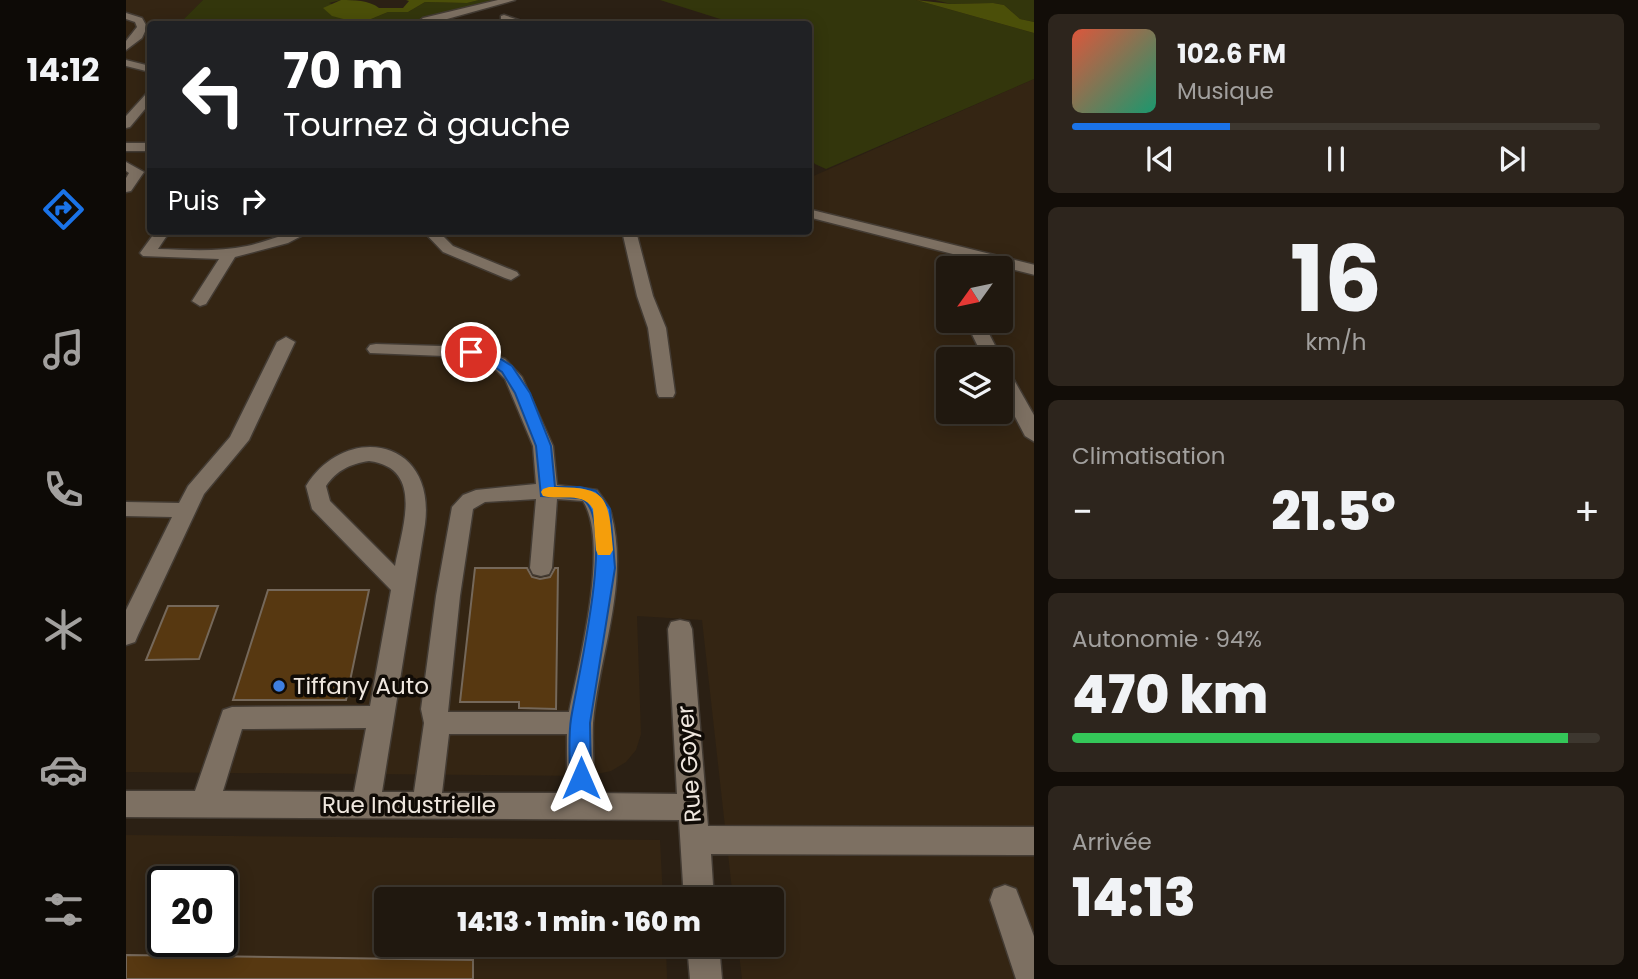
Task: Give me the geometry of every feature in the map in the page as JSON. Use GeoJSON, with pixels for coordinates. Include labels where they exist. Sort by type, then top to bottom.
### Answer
{"type":"FeatureCollection","features":[{"type":"Feature","properties":{"kind":"street"},"geometry":{"type":"LineString","coordinates":[[425,21],[510,0]]}},
{"type":"Feature","properties":{"kind":"street"},"geometry":{"type":"LineString","coordinates":[[126,16],[139,20],[142,27],[138,36],[126,47]]}},
{"type":"Feature","properties":{"kind":"street"},"geometry":{"type":"LineString","coordinates":[[505,18],[513,21]]}},
{"type":"Feature","properties":{"kind":"street"},"geometry":{"type":"LineString","coordinates":[[126,63],[147,68]]}},
{"type":"Feature","properties":{"kind":"street"},"geometry":{"type":"LineString","coordinates":[[126,124],[146,95]]}},
{"type":"Feature","properties":{"kind":"street"},"geometry":{"type":"LineString","coordinates":[[126,147],[147,147]]}},
{"type":"Feature","properties":{"kind":"street"},"geometry":{"type":"LineString","coordinates":[[126,166],[134,168],[137,174],[126,188]]}},
{"type":"Feature","properties":{"kind":"street"},"geometry":{"type":"LineString","coordinates":[[812,214],[1034,270]]}},
{"type":"Feature","properties":{"kind":"street"},"geometry":{"type":"LineString","coordinates":[[160,235],[148,253],[228,256],[265,248],[295,235]]}},
{"type":"Feature","properties":{"kind":"street"},"geometry":{"type":"LineString","coordinates":[[434,235],[448,249],[511,275]]}},
{"type":"Feature","properties":{"kind":"street"},"geometry":{"type":"LineString","coordinates":[[630,235],[645,296],[657,328],[666,393]]}},
{"type":"Feature","properties":{"kind":"street"},"geometry":{"type":"LineString","coordinates":[[960,256],[962,252]]}},
{"type":"Feature","properties":{"kind":"street"},"geometry":{"type":"LineString","coordinates":[[200,301],[228,256]]}},
{"type":"Feature","properties":{"kind":"street"},"geometry":{"type":"LineString","coordinates":[[126,635],[186,510],[210,471],[239,440],[286,342]]}},
{"type":"Feature","properties":{"kind":"street"},"geometry":{"type":"LineString","coordinates":[[376,349],[463,351],[492,359],[507,369],[523,393],[543,446],[547,492],[541,568]]}},
{"type":"Feature","properties":{"kind":"street"},"geometry":{"type":"LineString","coordinates":[[1013,396],[1034,436]]}},
{"type":"Feature","properties":{"kind":"street"},"geometry":{"type":"LineString","coordinates":[[366,805],[403,588],[416,505],[413,480],[401,464],[383,456],[353,456],[334,463],[325,470],[316,486],[320,504],[403,588]]}},
{"type":"Feature","properties":{"kind":"street"},"geometry":{"type":"LineString","coordinates":[[426,805],[437,723],[434,709],[446,608],[463,507],[482,496],[580,492],[590,495],[601,509],[606,568],[580,723],[581,806]]}},
{"type":"Feature","properties":{"kind":"street"},"geometry":{"type":"LineString","coordinates":[[126,509],[186,510]]}},
{"type":"Feature","properties":{"kind":"street","name":"Rue Goyer"},"geometry":{"type":"LineString","coordinates":[[680,629],[698,887]]}},
{"type":"Feature","properties":{"kind":"street"},"geometry":{"type":"LineString","coordinates":[[205,805],[232,718],[254,709],[381,717]]}},
{"type":"Feature","properties":{"kind":"street"},"geometry":{"type":"LineString","coordinates":[[437,723],[580,723]]}},
{"type":"Feature","properties":{"kind":"street","name":"Rue Industrielle"},"geometry":{"type":"LineString","coordinates":[[126,804],[691,807]]}},
{"type":"Feature","properties":{"kind":"street"},"geometry":{"type":"LineString","coordinates":[[694,840],[1034,841]]}},
{"type":"Feature","properties":{"kind":"street"},"geometry":{"type":"LineString","coordinates":[[1005,900],[1032,979]]}},
{"type":"Feature","properties":{"kind":"street"},"geometry":{"type":"LineString","coordinates":[[704,957],[706,979]]}},
{"type":"Feature","properties":{"kind":"shaded area"},"geometry":{"type":"Polygon","coordinates":[[[126,0],[203,0],[182,21],[147,21],[147,143],[126,143],[126,0]]]}},
{"type":"Feature","properties":{"kind":"shaded area"},"geometry":{"type":"Polygon","coordinates":[[[341,0],[366,2],[379,8],[403,8],[409,1],[406,0],[479,0],[467,3],[425,2],[408,12],[388,12],[371,19],[351,21],[332,16],[323,8],[341,0]]]}},
{"type":"Feature","properties":{"kind":"shaded area"},"geometry":{"type":"Polygon","coordinates":[[[916,0],[1004,5],[1020,19],[1034,22],[1034,33],[916,0]]]}},
{"type":"Feature","properties":{"kind":"shaded area"},"geometry":{"type":"Polygon","coordinates":[[[1034,79],[1034,979],[742,979],[739,957],[784,957],[784,887],[732,887],[702,620],[637,616],[641,734],[636,750],[626,762],[611,771],[588,776],[126,772],[126,153],[147,153],[147,235],[812,235],[812,177],[1034,79]]]}},
{"type":"Feature","properties":{"kind":"shaded area"},"geometry":{"type":"Polygon","coordinates":[[[126,835],[660,840],[662,887],[374,887],[374,957],[666,957],[667,979],[126,979],[126,835]]]}},
{"type":"Feature","properties":{"kind":"green space"},"geometry":{"type":"Polygon","coordinates":[[[203,0],[341,0],[329,3],[371,19],[388,12],[408,12],[425,2],[467,3],[499,0],[412,21],[182,21],[203,0]]]}},
{"type":"Feature","properties":{"kind":"green space"},"geometry":{"type":"Polygon","coordinates":[[[660,0],[916,0],[1034,33],[1034,79],[826,169],[812,160],[812,21],[726,21],[660,0]]]}},
{"type":"Feature","properties":{"kind":"green space"},"geometry":{"type":"Polygon","coordinates":[[[935,0],[1034,0],[1034,22],[1020,19],[1004,5],[951,4],[935,0]]]}},
{"type":"Feature","properties":{"kind":"building"},"geometry":{"type":"Polygon","coordinates":[[[475,568],[527,568],[532,577],[540,579],[550,577],[555,568],[558,568],[556,709],[519,708],[519,702],[460,702],[475,568]]]}},
{"type":"Feature","properties":{"kind":"building"},"geometry":{"type":"Polygon","coordinates":[[[268,590],[369,590],[346,700],[233,700],[268,590]]]}},
{"type":"Feature","properties":{"kind":"building"},"geometry":{"type":"Polygon","coordinates":[[[168,606],[218,606],[199,659],[146,660],[168,606]]]}},
{"type":"Feature","properties":{"kind":"building"},"geometry":{"type":"Polygon","coordinates":[[[126,955],[473,960],[473,979],[126,979],[126,955]]]}},
{"type":"Feature","properties":{"kind":"slow traffic"},"geometry":{"type":"LineString","coordinates":[[549,492],[580,492],[596,500],[601,509],[604,550]]}},
{"type":"Feature","properties":{"kind":"place","name":"Tiffany Auto"},"geometry":{"type":"Point","coordinates":[279,686]}},
{"type":"Feature","properties":{"kind":"route"},"geometry":{"type":"LineString","coordinates":[[471,352],[492,359],[507,369],[523,393],[543,446],[547,492],[580,492],[590,495],[601,509],[606,568],[580,723],[581,778]]}}]}
